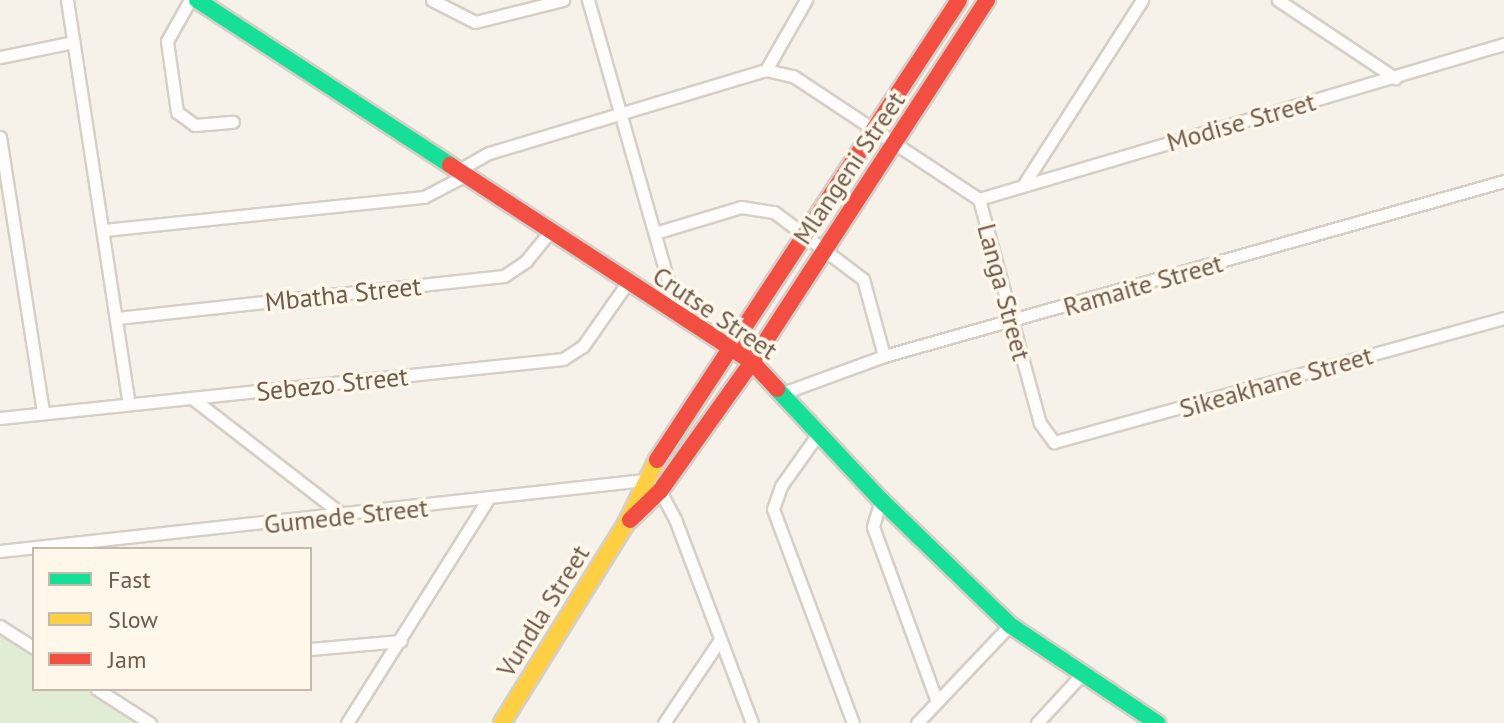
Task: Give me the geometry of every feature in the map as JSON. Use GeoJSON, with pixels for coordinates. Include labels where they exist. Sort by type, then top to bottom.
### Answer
{"type":"FeatureCollection","features":[{"type":"Feature","properties":{"kind":"street"},"geometry":{"type":"LineString","coordinates":[[67,0],[129,403]]}},
{"type":"Feature","properties":{"kind":"street"},"geometry":{"type":"LineString","coordinates":[[190,0],[167,41],[177,112],[195,125],[233,122]]}},
{"type":"Feature","properties":{"kind":"street","name":"Crutse Street"},"geometry":{"type":"LineString","coordinates":[[197,0],[752,362],[881,500],[1010,625],[1156,723]]}},
{"type":"Feature","properties":{"kind":"street"},"geometry":{"type":"LineString","coordinates":[[432,0],[475,22],[563,0]]}},
{"type":"Feature","properties":{"kind":"street"},"geometry":{"type":"LineString","coordinates":[[588,0],[677,313]]}},
{"type":"Feature","properties":{"kind":"street"},"geometry":{"type":"LineString","coordinates":[[104,230],[424,197],[489,153],[766,70],[806,0]]}},
{"type":"Feature","properties":{"kind":"street","name":"Mlangeni Street"},"geometry":{"type":"LineString","coordinates":[[732,349],[804,233],[875,131],[959,0]]}},
{"type":"Feature","properties":{"kind":"street","name":"Mlangeni Street"},"geometry":{"type":"LineString","coordinates":[[752,362],[987,0]]}},
{"type":"Feature","properties":{"kind":"street"},"geometry":{"type":"LineString","coordinates":[[1024,184],[1142,0]]}},
{"type":"Feature","properties":{"kind":"street"},"geometry":{"type":"LineString","coordinates":[[1278,0],[1395,78]]}},
{"type":"Feature","properties":{"kind":"street"},"geometry":{"type":"LineString","coordinates":[[0,57],[73,42]]}},
{"type":"Feature","properties":{"kind":"street","name":"Modise Street"},"geometry":{"type":"LineString","coordinates":[[979,199],[1504,44]]}},
{"type":"Feature","properties":{"kind":"street","name":"Langa Street"},"geometry":{"type":"LineString","coordinates":[[766,70],[793,76],[979,199],[1040,423],[1049,439]]}},
{"type":"Feature","properties":{"kind":"street"},"geometry":{"type":"LineString","coordinates":[[0,137],[43,412]]}},
{"type":"Feature","properties":{"kind":"street","name":"Ramaite Street"},"geometry":{"type":"LineString","coordinates":[[783,393],[884,356],[1013,323],[1504,181]]}},
{"type":"Feature","properties":{"kind":"street"},"geometry":{"type":"LineString","coordinates":[[655,233],[752,205],[825,246],[863,279],[884,356]]}},
{"type":"Feature","properties":{"kind":"street","name":"Mbatha Street"},"geometry":{"type":"LineString","coordinates":[[117,318],[504,276],[517,270],[550,231]]}},
{"type":"Feature","properties":{"kind":"street","name":"Sebezo Street"},"geometry":{"type":"LineString","coordinates":[[0,418],[563,359],[583,346],[628,282]]}},
{"type":"Feature","properties":{"kind":"street","name":"Sikeakhane Street"},"geometry":{"type":"LineString","coordinates":[[1049,439],[1069,442],[1504,318]]}},
{"type":"Feature","properties":{"kind":"street","name":"Vundla Street"},"geometry":{"type":"LineString","coordinates":[[502,723],[626,524],[644,480],[732,349]]}},
{"type":"Feature","properties":{"kind":"street","name":"Vundla Street"},"geometry":{"type":"LineString","coordinates":[[626,524],[660,491],[752,362]]}},
{"type":"Feature","properties":{"kind":"street"},"geometry":{"type":"LineString","coordinates":[[192,398],[344,516]]}},
{"type":"Feature","properties":{"kind":"street"},"geometry":{"type":"LineString","coordinates":[[818,434],[781,486],[773,509],[853,723]]}},
{"type":"Feature","properties":{"kind":"street"},"geometry":{"type":"LineString","coordinates":[[644,480],[660,491],[752,723]]}},
{"type":"Feature","properties":{"kind":"street","name":"Gumede Street"},"geometry":{"type":"LineString","coordinates":[[39,547],[487,501],[644,480]]}},
{"type":"Feature","properties":{"kind":"street"},"geometry":{"type":"LineString","coordinates":[[881,500],[873,527],[937,702]]}},
{"type":"Feature","properties":{"kind":"street"},"geometry":{"type":"LineString","coordinates":[[347,723],[487,501]]}},
{"type":"Feature","properties":{"kind":"street","name":"Gumede Street"},"geometry":{"type":"LineString","coordinates":[[0,551],[32,548]]}},
{"type":"Feature","properties":{"kind":"street"},"geometry":{"type":"LineString","coordinates":[[917,723],[1010,625]]}},
{"type":"Feature","properties":{"kind":"street"},"geometry":{"type":"LineString","coordinates":[[0,626],[32,647]]}},
{"type":"Feature","properties":{"kind":"street"},"geometry":{"type":"LineString","coordinates":[[312,649],[401,641]]}},
{"type":"Feature","properties":{"kind":"street"},"geometry":{"type":"LineString","coordinates":[[664,723],[719,641]]}},
{"type":"Feature","properties":{"kind":"street"},"geometry":{"type":"LineString","coordinates":[[1037,723],[1082,674]]}},
{"type":"Feature","properties":{"kind":"street"},"geometry":{"type":"LineString","coordinates":[[100,691],[150,723]]}},
{"type":"Feature","properties":{"kind":"green space"},"geometry":{"type":"Polygon","coordinates":[[[0,627],[32,648],[32,691],[98,691],[143,723],[0,723],[0,627]]]}},
{"type":"Feature","properties":{"kind":"traffic: fast"},"geometry":{"type":"LineString","coordinates":[[197,0],[450,165]]}},
{"type":"Feature","properties":{"kind":"traffic: fast"},"geometry":{"type":"LineString","coordinates":[[777,389],[881,500],[1010,625],[1157,723]]}},
{"type":"Feature","properties":{"kind":"traffic: slow"},"geometry":{"type":"LineString","coordinates":[[502,723],[626,524],[657,460]]}},
{"type":"Feature","properties":{"kind":"traffic: jam"},"geometry":{"type":"LineString","coordinates":[[657,460],[959,0]]}},
{"type":"Feature","properties":{"kind":"traffic: jam"},"geometry":{"type":"LineString","coordinates":[[630,520],[660,491],[752,362],[987,0]]}},
{"type":"Feature","properties":{"kind":"traffic: jam"},"geometry":{"type":"LineString","coordinates":[[450,165],[752,362],[777,389]]}}]}
